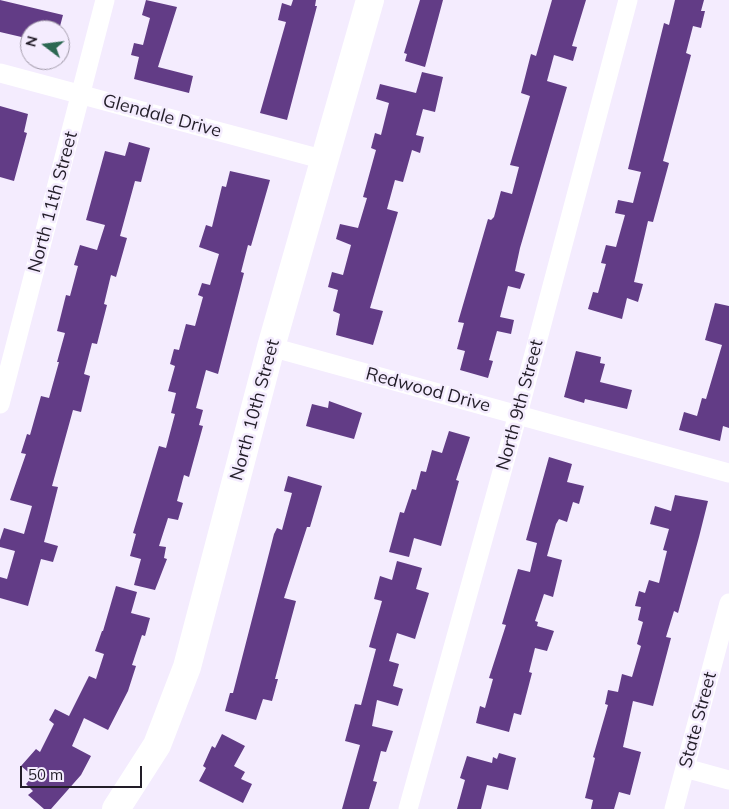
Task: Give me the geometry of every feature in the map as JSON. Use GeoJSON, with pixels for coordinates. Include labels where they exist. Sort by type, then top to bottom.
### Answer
{"type":"FeatureCollection","features":[{"type":"Feature","properties":{"kind":"main road","name":"North 10th Street"},"geometry":{"type":"LineString","coordinates":[[116,809],[157,745],[188,667],[271,347],[370,0]]}},
{"type":"Feature","properties":{"kind":"street","name":"North 11th Street"},"geometry":{"type":"LineString","coordinates":[[0,404],[105,0]]}},
{"type":"Feature","properties":{"kind":"street","name":"North 9th Street"},"geometry":{"type":"LineString","coordinates":[[408,809],[518,414],[628,0]]}},
{"type":"Feature","properties":{"kind":"street","name":"Glendale Drive"},"geometry":{"type":"LineString","coordinates":[[0,73],[325,160]]}},
{"type":"Feature","properties":{"kind":"street","name":"Redwood Drive"},"geometry":{"type":"LineString","coordinates":[[271,347],[729,473]]}},
{"type":"Feature","properties":{"kind":"street","name":"State Street"},"geometry":{"type":"LineString","coordinates":[[674,809],[729,603]]}},
{"type":"Feature","properties":{"kind":"street"},"geometry":{"type":"LineString","coordinates":[[686,768],[729,780]]}},
{"type":"Feature","properties":{"kind":"building"},"geometry":{"type":"Polygon","coordinates":[[[0,0],[63,15],[62,20],[20,20],[20,37],[0,32],[0,0]]]}},
{"type":"Feature","properties":{"kind":"building"},"geometry":{"type":"Polygon","coordinates":[[[146,0],[177,7],[158,67],[193,76],[189,93],[134,79],[139,57],[131,55],[134,43],[143,45],[150,18],[142,15],[146,0]]]}},
{"type":"Feature","properties":{"kind":"building"},"geometry":{"type":"Polygon","coordinates":[[[293,0],[316,0],[315,6],[317,6],[287,120],[260,113],[286,22],[278,20],[282,3],[291,6],[293,0]]]}},
{"type":"Feature","properties":{"kind":"building"},"geometry":{"type":"Polygon","coordinates":[[[420,0],[443,0],[425,67],[405,61],[407,54],[404,53],[420,0]]]}},
{"type":"Feature","properties":{"kind":"building"},"geometry":{"type":"Polygon","coordinates":[[[552,0],[586,0],[572,46],[577,47],[573,61],[554,55],[547,81],[567,87],[520,248],[515,271],[525,274],[520,289],[508,286],[500,317],[514,320],[511,334],[497,331],[489,360],[493,361],[488,378],[460,370],[465,351],[457,349],[464,323],[458,322],[488,219],[491,220],[494,217],[501,191],[512,194],[519,167],[510,165],[530,96],[521,93],[531,54],[536,56],[552,0]]]}},
{"type":"Feature","properties":{"kind":"building"},"geometry":{"type":"Polygon","coordinates":[[[675,0],[704,0],[701,11],[705,11],[701,28],[693,26],[686,53],[691,55],[663,161],[669,163],[653,222],[648,221],[634,282],[643,284],[638,302],[627,298],[622,319],[588,309],[593,292],[598,293],[606,264],[601,263],[606,245],[616,247],[625,215],[615,213],[618,200],[633,203],[641,172],[628,169],[664,23],[669,25],[675,0]]]}},
{"type":"Feature","properties":{"kind":"building"},"geometry":{"type":"Polygon","coordinates":[[[422,72],[443,77],[435,112],[423,109],[416,135],[424,137],[420,153],[412,150],[403,182],[395,180],[387,209],[398,212],[370,308],[383,311],[373,345],[336,335],[340,314],[333,311],[338,290],[328,287],[332,272],[343,275],[351,245],[336,239],[340,224],[358,228],[367,198],[363,197],[376,150],[371,148],[375,133],[381,135],[389,103],[376,99],[380,84],[416,93],[422,72]]]}},
{"type":"Feature","properties":{"kind":"building"},"geometry":{"type":"Polygon","coordinates":[[[0,106],[28,114],[24,132],[27,133],[14,181],[0,177],[0,106]]]}},
{"type":"Feature","properties":{"kind":"building"},"geometry":{"type":"Polygon","coordinates":[[[129,142],[150,148],[141,182],[135,181],[120,236],[127,238],[116,277],[111,275],[104,304],[107,305],[97,344],[92,343],[84,374],[90,376],[81,412],[73,410],[52,486],[58,487],[44,542],[58,546],[53,562],[41,559],[28,606],[0,598],[0,577],[7,579],[15,551],[0,547],[0,540],[4,528],[24,534],[32,506],[10,500],[26,454],[21,453],[27,434],[30,435],[41,396],[49,398],[65,333],[57,331],[66,295],[70,296],[78,266],[74,265],[80,245],[97,250],[105,225],[86,220],[105,151],[125,156],[129,142]]]}},
{"type":"Feature","properties":{"kind":"building"},"geometry":{"type":"Polygon","coordinates":[[[230,171],[270,180],[251,246],[248,245],[241,272],[244,273],[218,374],[206,370],[196,408],[203,410],[199,425],[203,426],[189,477],[184,475],[177,501],[183,503],[178,520],[168,518],[159,546],[166,547],[164,558],[167,559],[155,590],[134,585],[141,559],[130,556],[136,534],[133,533],[159,446],[166,448],[175,414],[171,413],[176,393],[168,391],[175,366],[170,364],[174,349],[179,350],[186,324],[195,326],[203,297],[198,295],[202,283],[210,285],[219,254],[199,247],[206,225],[212,227],[222,186],[226,187],[230,171]]]}},
{"type":"Feature","properties":{"kind":"building"},"geometry":{"type":"Polygon","coordinates":[[[715,303],[729,306],[729,428],[723,426],[720,441],[679,430],[684,412],[697,416],[702,398],[706,399],[722,345],[705,340],[715,303]]]}},
{"type":"Feature","properties":{"kind":"building"},"geometry":{"type":"Polygon","coordinates":[[[576,351],[601,357],[600,363],[605,364],[600,382],[632,390],[627,409],[585,399],[584,403],[564,397],[576,351]]]}},
{"type":"Feature","properties":{"kind":"building"},"geometry":{"type":"Polygon","coordinates":[[[329,401],[362,413],[354,439],[306,426],[312,404],[328,408],[329,401]]]}},
{"type":"Feature","properties":{"kind":"building"},"geometry":{"type":"Polygon","coordinates":[[[449,431],[470,437],[456,480],[459,481],[441,546],[414,538],[409,557],[389,552],[400,512],[404,513],[412,489],[416,490],[421,471],[426,472],[432,450],[442,453],[449,431]]]}},
{"type":"Feature","properties":{"kind":"building"},"geometry":{"type":"Polygon","coordinates":[[[549,457],[572,464],[567,482],[584,486],[579,504],[573,502],[567,522],[559,519],[556,524],[547,556],[562,560],[553,597],[544,594],[535,621],[538,622],[537,626],[554,631],[547,651],[535,648],[529,672],[532,673],[521,715],[514,713],[509,732],[476,723],[480,706],[485,708],[493,679],[489,678],[506,625],[502,624],[518,569],[530,572],[537,543],[526,540],[549,457]]]}},
{"type":"Feature","properties":{"kind":"building"},"geometry":{"type":"Polygon","coordinates":[[[288,476],[322,486],[310,527],[307,527],[284,598],[296,601],[275,679],[278,679],[272,701],[263,699],[256,720],[225,711],[230,693],[233,693],[274,534],[277,528],[282,530],[292,493],[284,491],[288,476]]]}},
{"type":"Feature","properties":{"kind":"building"},"geometry":{"type":"Polygon","coordinates":[[[675,495],[708,501],[678,613],[674,611],[666,637],[671,638],[653,706],[633,701],[623,747],[641,752],[630,795],[619,792],[614,809],[591,809],[593,800],[585,798],[595,758],[593,757],[608,705],[605,704],[608,690],[618,692],[622,674],[632,677],[641,646],[637,644],[643,622],[638,620],[641,607],[635,606],[639,591],[645,593],[649,580],[659,583],[667,551],[663,550],[669,529],[650,524],[655,506],[671,511],[675,495]]]}},
{"type":"Feature","properties":{"kind":"building"},"geometry":{"type":"Polygon","coordinates":[[[397,561],[422,568],[416,589],[429,593],[415,639],[397,633],[389,661],[399,664],[393,686],[403,689],[398,706],[377,700],[372,726],[393,731],[386,752],[381,751],[373,781],[377,782],[369,809],[342,809],[360,745],[345,741],[355,704],[361,705],[376,649],[369,647],[382,601],[374,599],[380,576],[392,580],[397,561]]]}},
{"type":"Feature","properties":{"kind":"building"},"geometry":{"type":"Polygon","coordinates":[[[116,586],[137,592],[131,613],[150,618],[145,636],[142,635],[132,665],[136,666],[128,691],[108,730],[84,718],[72,746],[91,756],[81,775],[51,809],[44,809],[28,795],[33,791],[26,784],[33,776],[21,766],[36,749],[40,752],[54,724],[49,720],[55,709],[69,716],[89,676],[96,679],[104,654],[95,651],[116,586]]]}},
{"type":"Feature","properties":{"kind":"building"},"geometry":{"type":"Polygon","coordinates":[[[222,734],[245,746],[234,766],[245,772],[241,779],[252,784],[243,803],[199,781],[206,768],[203,766],[212,746],[215,748],[222,734]]]}},
{"type":"Feature","properties":{"kind":"building"},"geometry":{"type":"Polygon","coordinates":[[[499,753],[516,758],[508,790],[487,785],[481,809],[457,809],[465,780],[460,778],[467,756],[492,763],[493,757],[497,759],[499,753]]]}}]}
